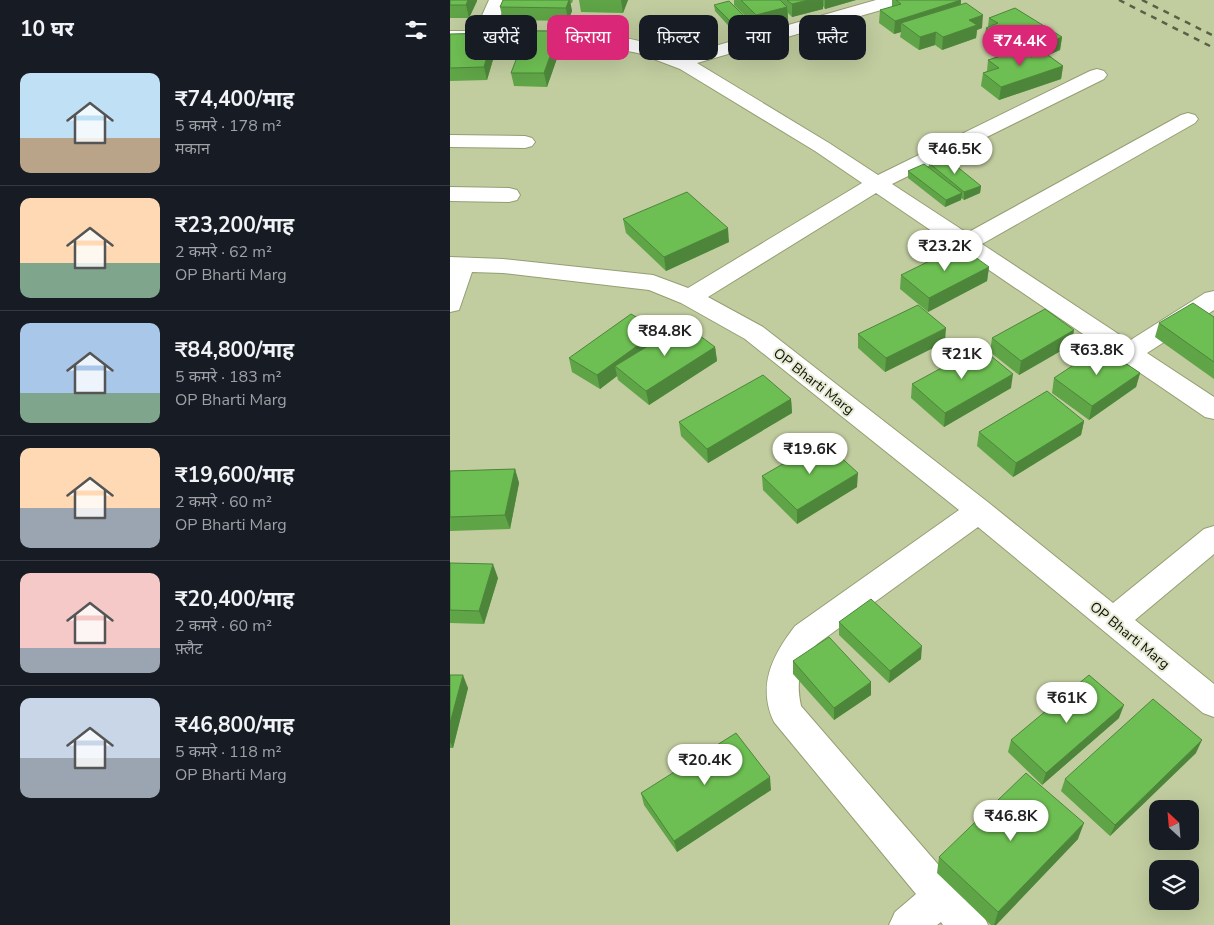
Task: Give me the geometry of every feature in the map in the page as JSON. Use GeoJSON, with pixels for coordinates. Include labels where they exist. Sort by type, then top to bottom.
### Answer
{"type":"FeatureCollection","features":[{"type":"Feature","properties":{"kind":"street"},"geometry":{"type":"LineString","coordinates":[[492,15],[498,0]]}},
{"type":"Feature","properties":{"kind":"street"},"geometry":{"type":"LineString","coordinates":[[679,62],[889,2]]}},
{"type":"Feature","properties":{"kind":"street"},"geometry":{"type":"LineString","coordinates":[[450,37],[465,37]]}},
{"type":"Feature","properties":{"kind":"street"},"geometry":{"type":"LineString","coordinates":[[537,37],[612,42],[643,48],[679,62],[822,146],[1214,410]]}},
{"type":"Feature","properties":{"kind":"street"},"geometry":{"type":"LineString","coordinates":[[690,297],[876,184],[1097,75]]}},
{"type":"Feature","properties":{"kind":"street"},"geometry":{"type":"LineString","coordinates":[[965,244],[1188,119]]}},
{"type":"Feature","properties":{"kind":"street"},"geometry":{"type":"LineString","coordinates":[[450,141],[525,142]]}},
{"type":"Feature","properties":{"kind":"street"},"geometry":{"type":"LineString","coordinates":[[450,194],[510,195]]}},
{"type":"Feature","properties":{"kind":"street"},"geometry":{"type":"LineString","coordinates":[[450,304],[456,264]]}},
{"type":"Feature","properties":{"kind":"street","name":"OP Bharti Marg"},"geometry":{"type":"LineString","coordinates":[[456,264],[503,266],[653,283],[690,297],[754,333],[979,511],[1214,704]]}},
{"type":"Feature","properties":{"kind":"street"},"geometry":{"type":"LineString","coordinates":[[1129,352],[1214,299]]}},
{"type":"Feature","properties":{"kind":"street"},"geometry":{"type":"LineString","coordinates":[[970,925],[942,897],[786,712],[781,690],[787,660],[806,635],[979,511]]}},
{"type":"Feature","properties":{"kind":"street"},"geometry":{"type":"LineString","coordinates":[[1113,622],[1214,537]]}},
{"type":"Feature","properties":{"kind":"street"},"geometry":{"type":"LineString","coordinates":[[908,925],[942,897]]}},
{"type":"Feature","properties":{"kind":"building"},"geometry":{"type":"Polygon","coordinates":[[[450,0],[468,0],[466,5],[450,5],[450,0]]]}},
{"type":"Feature","properties":{"kind":"building"},"geometry":{"type":"Polygon","coordinates":[[[503,0],[569,0],[566,8],[500,7],[503,0]]]}},
{"type":"Feature","properties":{"kind":"building"},"geometry":{"type":"Polygon","coordinates":[[[741,0],[780,0],[787,7],[756,15],[741,0]]]}},
{"type":"Feature","properties":{"kind":"building"},"geometry":{"type":"Polygon","coordinates":[[[787,0],[808,0],[792,4],[787,0]]]}},
{"type":"Feature","properties":{"kind":"building"},"geometry":{"type":"Polygon","coordinates":[[[896,0],[961,0],[895,21],[880,10],[901,4],[896,0]]]}},
{"type":"Feature","properties":{"kind":"building"},"geometry":{"type":"Polygon","coordinates":[[[729,1],[743,15],[728,15],[728,19],[714,5],[729,1]]]}},
{"type":"Feature","properties":{"kind":"building"},"geometry":{"type":"Polygon","coordinates":[[[966,3],[983,15],[969,20],[977,25],[943,37],[936,32],[920,37],[901,23],[966,3]]]}},
{"type":"Feature","properties":{"kind":"building"},"geometry":{"type":"Polygon","coordinates":[[[1015,8],[1062,37],[1035,48],[1026,42],[1014,46],[986,28],[998,23],[989,18],[1015,8]]]}},
{"type":"Feature","properties":{"kind":"building"},"geometry":{"type":"Polygon","coordinates":[[[537,31],[547,31],[547,60],[549,60],[544,73],[511,73],[516,60],[537,60],[537,31]]]}},
{"type":"Feature","properties":{"kind":"building"},"geometry":{"type":"Polygon","coordinates":[[[450,34],[465,34],[465,60],[486,60],[484,67],[450,68],[450,34]]]}},
{"type":"Feature","properties":{"kind":"building"},"geometry":{"type":"Polygon","coordinates":[[[1020,50],[1031,57],[1045,53],[1063,66],[1001,87],[983,73],[999,68],[988,60],[1020,50]]]}},
{"type":"Feature","properties":{"kind":"building"},"geometry":{"type":"Polygon","coordinates":[[[945,157],[981,186],[964,192],[929,163],[945,157]]]}},
{"type":"Feature","properties":{"kind":"building"},"geometry":{"type":"Polygon","coordinates":[[[924,164],[962,193],[946,200],[908,171],[924,164]]]}},
{"type":"Feature","properties":{"kind":"building"},"geometry":{"type":"Polygon","coordinates":[[[687,192],[728,228],[664,257],[623,219],[687,192]]]}},
{"type":"Feature","properties":{"kind":"building"},"geometry":{"type":"Polygon","coordinates":[[[960,246],[989,267],[929,298],[901,275],[960,246]]]}},
{"type":"Feature","properties":{"kind":"building"},"geometry":{"type":"Polygon","coordinates":[[[1193,303],[1214,317],[1214,362],[1159,323],[1193,303]]]}},
{"type":"Feature","properties":{"kind":"building"},"geometry":{"type":"Polygon","coordinates":[[[918,305],[946,328],[886,358],[858,334],[918,305]]]}},
{"type":"Feature","properties":{"kind":"building"},"geometry":{"type":"Polygon","coordinates":[[[1045,309],[1074,330],[1021,361],[992,338],[1045,309]]]}},
{"type":"Feature","properties":{"kind":"building"},"geometry":{"type":"Polygon","coordinates":[[[631,314],[659,330],[597,375],[569,358],[631,314]]]}},
{"type":"Feature","properties":{"kind":"building"},"geometry":{"type":"Polygon","coordinates":[[[684,324],[715,347],[646,391],[615,366],[684,324]]]}},
{"type":"Feature","properties":{"kind":"building"},"geometry":{"type":"Polygon","coordinates":[[[980,347],[1013,374],[945,413],[912,384],[980,347]]]}},
{"type":"Feature","properties":{"kind":"building"},"geometry":{"type":"Polygon","coordinates":[[[1101,347],[1140,373],[1092,406],[1054,378],[1101,347]]]}},
{"type":"Feature","properties":{"kind":"building"},"geometry":{"type":"Polygon","coordinates":[[[763,375],[791,399],[707,449],[679,422],[763,375]]]}},
{"type":"Feature","properties":{"kind":"building"},"geometry":{"type":"Polygon","coordinates":[[[1047,391],[1084,421],[1016,463],[979,432],[1047,391]]]}},
{"type":"Feature","properties":{"kind":"building"},"geometry":{"type":"Polygon","coordinates":[[[823,441],[858,473],[797,510],[762,476],[823,441]]]}},
{"type":"Feature","properties":{"kind":"building"},"geometry":{"type":"Polygon","coordinates":[[[515,469],[505,515],[450,517],[450,471],[515,469]]]}},
{"type":"Feature","properties":{"kind":"building"},"geometry":{"type":"Polygon","coordinates":[[[450,563],[493,564],[479,611],[450,610],[450,563]]]}},
{"type":"Feature","properties":{"kind":"building"},"geometry":{"type":"Polygon","coordinates":[[[871,599],[922,646],[890,671],[839,622],[871,599]]]}},
{"type":"Feature","properties":{"kind":"building"},"geometry":{"type":"Polygon","coordinates":[[[829,637],[871,682],[834,708],[793,661],[829,637]]]}},
{"type":"Feature","properties":{"kind":"building"},"geometry":{"type":"Polygon","coordinates":[[[450,675],[463,675],[450,723],[450,675]]]}},
{"type":"Feature","properties":{"kind":"building"},"geometry":{"type":"Polygon","coordinates":[[[1089,675],[1124,705],[1046,773],[1011,740],[1089,675]]]}},
{"type":"Feature","properties":{"kind":"building"},"geometry":{"type":"Polygon","coordinates":[[[1153,699],[1202,740],[1115,825],[1065,779],[1153,699]]]}},
{"type":"Feature","properties":{"kind":"building"},"geometry":{"type":"Polygon","coordinates":[[[736,733],[770,777],[674,841],[641,793],[736,733]]]}},
{"type":"Feature","properties":{"kind":"building"},"geometry":{"type":"Polygon","coordinates":[[[1026,773],[1084,823],[998,912],[939,857],[1026,773]]]}},
{"type":"Feature","properties":{"kind":"railway"},"geometry":{"type":"LineString","coordinates":[[1119,0],[1214,48]]}},
{"type":"Feature","properties":{"kind":"railway"},"geometry":{"type":"LineString","coordinates":[[1142,0],[1214,36]]}}]}
